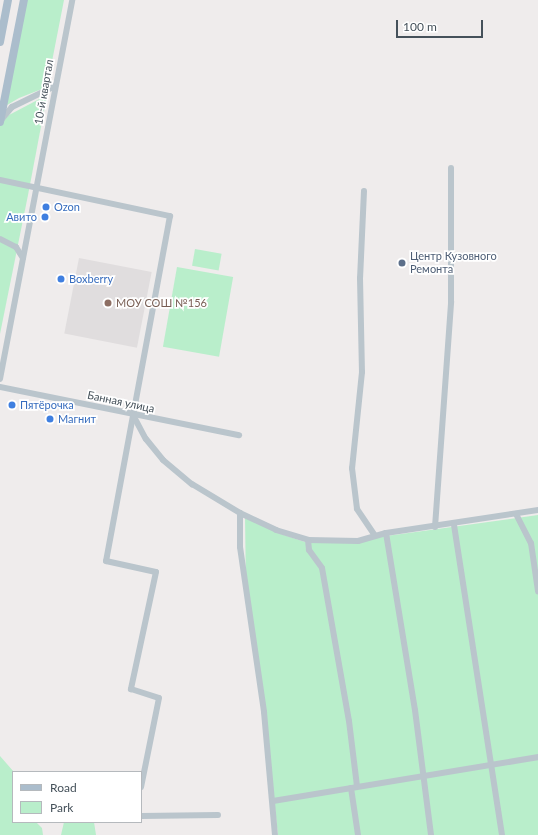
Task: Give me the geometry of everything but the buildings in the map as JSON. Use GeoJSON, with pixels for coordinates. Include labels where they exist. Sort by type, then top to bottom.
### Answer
{"type":"FeatureCollection","features":[{"type":"Feature","properties":{"kind":"main road"},"geometry":{"type":"LineString","coordinates":[[0,42],[8,0]]}},
{"type":"Feature","properties":{"kind":"main road"},"geometry":{"type":"LineString","coordinates":[[0,121],[24,0]]}},
{"type":"Feature","properties":{"kind":"street","name":"10-й квартал"},"geometry":{"type":"LineString","coordinates":[[0,379],[38,188],[55,86],[72,0]]}},
{"type":"Feature","properties":{"kind":"street"},"geometry":{"type":"LineString","coordinates":[[0,121],[12,108],[55,86]]}},
{"type":"Feature","properties":{"kind":"street"},"geometry":{"type":"LineString","coordinates":[[435,527],[451,302],[451,168]]}},
{"type":"Feature","properties":{"kind":"street"},"geometry":{"type":"LineString","coordinates":[[0,180],[170,216],[106,561],[156,572],[131,689],[159,698],[142,782]]}},
{"type":"Feature","properties":{"kind":"street"},"geometry":{"type":"LineString","coordinates":[[364,191],[360,278],[362,372],[352,468],[357,509],[375,536]]}},
{"type":"Feature","properties":{"kind":"street"},"geometry":{"type":"LineString","coordinates":[[0,239],[16,247],[23,258]]}},
{"type":"Feature","properties":{"kind":"street","name":"Банная улица"},"geometry":{"type":"LineString","coordinates":[[0,387],[133,415],[239,435]]}},
{"type":"Feature","properties":{"kind":"street"},"geometry":{"type":"LineString","coordinates":[[133,415],[146,439],[163,460],[192,484],[240,513],[276,530],[308,540],[358,541],[386,533],[454,525],[538,510]]}},
{"type":"Feature","properties":{"kind":"street"},"geometry":{"type":"LineString","coordinates":[[240,513],[240,547],[264,712],[276,835]]}},
{"type":"Feature","properties":{"kind":"street"},"geometry":{"type":"LineString","coordinates":[[516,514],[532,543],[538,591]]}},
{"type":"Feature","properties":{"kind":"street"},"geometry":{"type":"LineString","coordinates":[[454,525],[464,576],[502,835]]}},
{"type":"Feature","properties":{"kind":"street"},"geometry":{"type":"LineString","coordinates":[[386,533],[414,710],[430,835]]}},
{"type":"Feature","properties":{"kind":"street"},"geometry":{"type":"LineString","coordinates":[[308,540],[309,550],[322,568],[349,721],[358,835]]}},
{"type":"Feature","properties":{"kind":"street"},"geometry":{"type":"LineString","coordinates":[[273,801],[422,775],[538,757]]}},
{"type":"Feature","properties":{"kind":"street"},"geometry":{"type":"LineString","coordinates":[[142,816],[218,815]]}},
{"type":"Feature","properties":{"kind":"shaded area","name":"МОУ СОШ №156"},"geometry":{"type":"Polygon","coordinates":[[[79,258],[152,272],[137,348],[64,334],[79,258]]]}},
{"type":"Feature","properties":{"kind":"green space"},"geometry":{"type":"Polygon","coordinates":[[[24,0],[64,0],[47,87],[19,98],[2,108],[24,0]]]}},
{"type":"Feature","properties":{"kind":"green space"},"geometry":{"type":"Polygon","coordinates":[[[47,95],[0,334],[0,124],[9,115],[47,95]]]}},
{"type":"Feature","properties":{"kind":"green space"},"geometry":{"type":"Polygon","coordinates":[[[195,249],[222,254],[219,270],[192,266],[195,249]]]}},
{"type":"Feature","properties":{"kind":"green space"},"geometry":{"type":"Polygon","coordinates":[[[177,267],[233,277],[219,357],[163,347],[177,267]]]}},
{"type":"Feature","properties":{"kind":"green space"},"geometry":{"type":"Polygon","coordinates":[[[538,515],[538,835],[278,835],[261,682],[246,589],[245,516],[275,532],[308,543],[343,542],[538,515]]]}},
{"type":"Feature","properties":{"kind":"green space"},"geometry":{"type":"Polygon","coordinates":[[[0,756],[13,771],[12,823],[37,823],[42,828],[43,835],[0,835],[0,756]]]}},
{"type":"Feature","properties":{"kind":"green space"},"geometry":{"type":"Polygon","coordinates":[[[64,823],[94,823],[96,835],[61,835],[64,823]]]}},
{"type":"Feature","properties":{"kind":"place","name":"Ozon"},"geometry":{"type":"Point","coordinates":[46,207]}},
{"type":"Feature","properties":{"kind":"place","name":"Авито"},"geometry":{"type":"Point","coordinates":[45,217]}},
{"type":"Feature","properties":{"kind":"place","name":"Центр Кузовного Ремонта"},"geometry":{"type":"Point","coordinates":[402,263]}},
{"type":"Feature","properties":{"kind":"place","name":"Boxberry"},"geometry":{"type":"Point","coordinates":[61,279]}},
{"type":"Feature","properties":{"kind":"place","name":"МОУ СОШ №156"},"geometry":{"type":"Point","coordinates":[108,303]}},
{"type":"Feature","properties":{"kind":"place","name":"Пятёрочка"},"geometry":{"type":"Point","coordinates":[12,405]}},
{"type":"Feature","properties":{"kind":"place","name":"Магнит"},"geometry":{"type":"Point","coordinates":[50,419]}}]}
